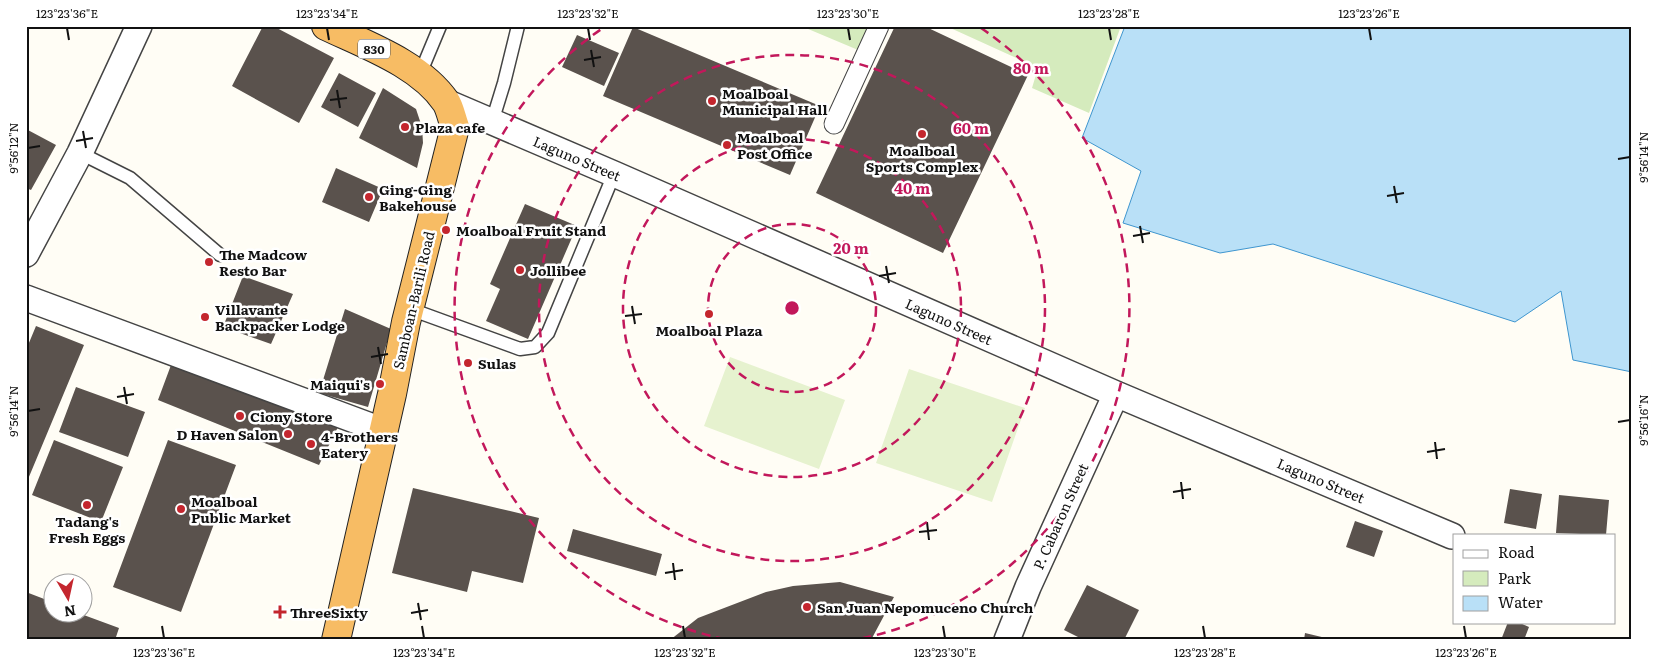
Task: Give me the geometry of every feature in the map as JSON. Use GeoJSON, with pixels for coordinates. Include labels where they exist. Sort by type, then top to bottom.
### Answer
{"type":"FeatureCollection","features":[{"type":"Feature","properties":{"kind":"highway","name":"Samboan-Barili Road"},"geometry":{"type":"LineString","coordinates":[[326,26],[395,59],[420,74],[446,102],[455,127],[410,309],[336,640]]}},
{"type":"Feature","properties":{"kind":"street"},"geometry":{"type":"LineString","coordinates":[[26,254],[80,153],[139,26]]}},
{"type":"Feature","properties":{"kind":"street"},"geometry":{"type":"LineString","coordinates":[[834,124],[879,26]]}},
{"type":"Feature","properties":{"kind":"street","name":"Laguno Street"},"geometry":{"type":"LineString","coordinates":[[446,102],[1116,394],[1452,536]]}},
{"type":"Feature","properties":{"kind":"street"},"geometry":{"type":"LineString","coordinates":[[26,298],[384,431]]}},
{"type":"Feature","properties":{"kind":"street","name":"P. Cabaron Street"},"geometry":{"type":"LineString","coordinates":[[1007,640],[1028,586],[1116,394]]}},
{"type":"Feature","properties":{"kind":"lane"},"geometry":{"type":"LineString","coordinates":[[420,74],[440,26]]}},
{"type":"Feature","properties":{"kind":"lane"},"geometry":{"type":"LineString","coordinates":[[492,122],[518,26]]}},
{"type":"Feature","properties":{"kind":"lane"},"geometry":{"type":"LineString","coordinates":[[80,153],[130,178],[220,255]]}},
{"type":"Feature","properties":{"kind":"lane"},"geometry":{"type":"LineString","coordinates":[[410,309],[520,349],[535,347],[548,333],[614,174]]}},
{"type":"Feature","properties":{"kind":"green space"},"geometry":{"type":"Polygon","coordinates":[[[801,26],[889,26],[870,55],[801,26]]]}},
{"type":"Feature","properties":{"kind":"green space"},"geometry":{"type":"Polygon","coordinates":[[[946,26],[1121,26],[1089,113],[1032,88],[1038,68],[946,26]]]}},
{"type":"Feature","properties":{"kind":"green space"},"geometry":{"type":"Polygon","coordinates":[[[730,357],[845,400],[819,469],[704,426],[730,357]]]}},
{"type":"Feature","properties":{"kind":"green space"},"geometry":{"type":"Polygon","coordinates":[[[909,369],[1025,408],[992,502],[876,463],[909,369]]]}},
{"type":"Feature","properties":{"kind":"water"},"geometry":{"type":"Polygon","coordinates":[[[1125,26],[1632,26],[1632,372],[1573,360],[1561,291],[1515,322],[1273,244],[1220,253],[1123,223],[1141,171],[1082,138],[1125,26]]]}},
{"type":"Feature","properties":{"kind":"building"},"geometry":{"type":"Polygon","coordinates":[[[263,26],[273,26],[334,58],[299,123],[232,86],[263,26]]]}},
{"type":"Feature","properties":{"kind":"building","name":"Moalboal Sports Complex"},"geometry":{"type":"Polygon","coordinates":[[[895,26],[924,26],[1028,75],[943,253],[816,193],[895,26]]]}},
{"type":"Feature","properties":{"kind":"building","name":"Moalboal Municipal Hall"},"geometry":{"type":"Polygon","coordinates":[[[633,27],[820,106],[790,175],[603,96],[633,27]]]}},
{"type":"Feature","properties":{"kind":"building"},"geometry":{"type":"Polygon","coordinates":[[[577,35],[619,53],[604,86],[562,67],[577,35]]]}},
{"type":"Feature","properties":{"kind":"building"},"geometry":{"type":"Polygon","coordinates":[[[339,73],[376,93],[358,127],[321,107],[339,73]]]}},
{"type":"Feature","properties":{"kind":"building"},"geometry":{"type":"Polygon","coordinates":[[[383,88],[416,109],[422,127],[423,143],[417,168],[359,138],[383,88]]]}},
{"type":"Feature","properties":{"kind":"building"},"geometry":{"type":"Polygon","coordinates":[[[26,129],[56,145],[31,190],[26,188],[26,129]]]}},
{"type":"Feature","properties":{"kind":"building"},"geometry":{"type":"Polygon","coordinates":[[[336,168],[383,189],[369,222],[322,202],[336,168]]]}},
{"type":"Feature","properties":{"kind":"building"},"geometry":{"type":"Polygon","coordinates":[[[525,204],[577,226],[528,339],[486,321],[500,289],[490,284],[525,204]]]}},
{"type":"Feature","properties":{"kind":"building"},"geometry":{"type":"Polygon","coordinates":[[[243,276],[293,294],[271,344],[223,327],[243,276]]]}},
{"type":"Feature","properties":{"kind":"building"},"geometry":{"type":"Polygon","coordinates":[[[345,309],[391,329],[368,407],[319,393],[345,309]]]}},
{"type":"Feature","properties":{"kind":"building"},"geometry":{"type":"Polygon","coordinates":[[[36,326],[84,345],[26,484],[26,350],[36,326]]]}},
{"type":"Feature","properties":{"kind":"building"},"geometry":{"type":"Polygon","coordinates":[[[174,357],[340,423],[319,465],[158,400],[174,357]]]}},
{"type":"Feature","properties":{"kind":"building"},"geometry":{"type":"Polygon","coordinates":[[[76,387],[145,412],[128,457],[59,432],[76,387]]]}},
{"type":"Feature","properties":{"kind":"building"},"geometry":{"type":"Polygon","coordinates":[[[54,440],[123,467],[101,522],[32,495],[54,440]]]}},
{"type":"Feature","properties":{"kind":"building"},"geometry":{"type":"Polygon","coordinates":[[[168,440],[236,465],[181,612],[113,587],[168,440]]]}},
{"type":"Feature","properties":{"kind":"building"},"geometry":{"type":"Polygon","coordinates":[[[413,488],[539,518],[523,583],[472,571],[467,592],[392,573],[413,488]]]}},
{"type":"Feature","properties":{"kind":"building"},"geometry":{"type":"Polygon","coordinates":[[[1510,489],[1542,494],[1536,529],[1504,523],[1510,489]]]}},
{"type":"Feature","properties":{"kind":"building"},"geometry":{"type":"Polygon","coordinates":[[[1559,495],[1609,500],[1606,534],[1556,533],[1559,495]]]}},
{"type":"Feature","properties":{"kind":"building"},"geometry":{"type":"Polygon","coordinates":[[[1355,521],[1383,531],[1374,557],[1346,547],[1355,521]]]}},
{"type":"Feature","properties":{"kind":"building"},"geometry":{"type":"Polygon","coordinates":[[[573,529],[662,554],[656,576],[567,551],[573,529]]]}},
{"type":"Feature","properties":{"kind":"building","name":"San Juan Nepomuceno Church"},"geometry":{"type":"Polygon","coordinates":[[[840,582],[894,597],[871,640],[670,640],[698,618],[766,592],[793,586],[840,582]]]}},
{"type":"Feature","properties":{"kind":"building"},"geometry":{"type":"Polygon","coordinates":[[[1087,585],[1139,610],[1124,640],[1084,640],[1064,630],[1087,585]]]}},
{"type":"Feature","properties":{"kind":"building"},"geometry":{"type":"Polygon","coordinates":[[[26,592],[42,598],[42,624],[92,624],[92,618],[119,628],[115,640],[30,640],[26,638],[26,592]]]}},
{"type":"Feature","properties":{"kind":"building"},"geometry":{"type":"Polygon","coordinates":[[[1507,624],[1522,624],[1529,627],[1524,640],[1501,640],[1507,624]]]}},
{"type":"Feature","properties":{"kind":"building"},"geometry":{"type":"Polygon","coordinates":[[[1305,633],[1330,639],[1330,640],[1304,640],[1305,633]]]}},
{"type":"Feature","properties":{"kind":"place","name":"Moalboal Municipal Hall"},"geometry":{"type":"Point","coordinates":[712,101]}},
{"type":"Feature","properties":{"kind":"place","name":"Plaza cafe"},"geometry":{"type":"Point","coordinates":[405,127]}},
{"type":"Feature","properties":{"kind":"place","name":"Moalboal Sports Complex"},"geometry":{"type":"Point","coordinates":[922,134]}},
{"type":"Feature","properties":{"kind":"place","name":"Moalboal Post Office"},"geometry":{"type":"Point","coordinates":[727,145]}},
{"type":"Feature","properties":{"kind":"place","name":"Ging-Ging Bakehouse"},"geometry":{"type":"Point","coordinates":[369,197]}},
{"type":"Feature","properties":{"kind":"place","name":"Moalboal Fruit Stand"},"geometry":{"type":"Point","coordinates":[446,230]}},
{"type":"Feature","properties":{"kind":"place","name":"The Madcow Resto Bar"},"geometry":{"type":"Point","coordinates":[209,262]}},
{"type":"Feature","properties":{"kind":"place","name":"Jollibee"},"geometry":{"type":"Point","coordinates":[520,270]}},
{"type":"Feature","properties":{"kind":"place","name":"Moalboal Plaza"},"geometry":{"type":"Point","coordinates":[709,314]}},
{"type":"Feature","properties":{"kind":"place","name":"Villavante Backpacker Lodge"},"geometry":{"type":"Point","coordinates":[205,317]}},
{"type":"Feature","properties":{"kind":"place","name":"Sulas"},"geometry":{"type":"Point","coordinates":[468,363]}},
{"type":"Feature","properties":{"kind":"place","name":"Maiqui's"},"geometry":{"type":"Point","coordinates":[380,384]}},
{"type":"Feature","properties":{"kind":"place","name":"Ciony Store"},"geometry":{"type":"Point","coordinates":[240,416]}},
{"type":"Feature","properties":{"kind":"place","name":"D Haven Salon"},"geometry":{"type":"Point","coordinates":[288,434]}},
{"type":"Feature","properties":{"kind":"place","name":"4-Brothers Eatery"},"geometry":{"type":"Point","coordinates":[311,444]}},
{"type":"Feature","properties":{"kind":"place","name":"Tadang's Fresh Eggs"},"geometry":{"type":"Point","coordinates":[87,505]}},
{"type":"Feature","properties":{"kind":"place","name":"Moalboal Public Market"},"geometry":{"type":"Point","coordinates":[181,509]}},
{"type":"Feature","properties":{"kind":"place","name":"San Juan Nepomuceno Church"},"geometry":{"type":"Point","coordinates":[807,607]}},
{"type":"Feature","properties":{"kind":"place","name":"ThreeSixty"},"geometry":{"type":"Point","coordinates":[280,612]}}]}
